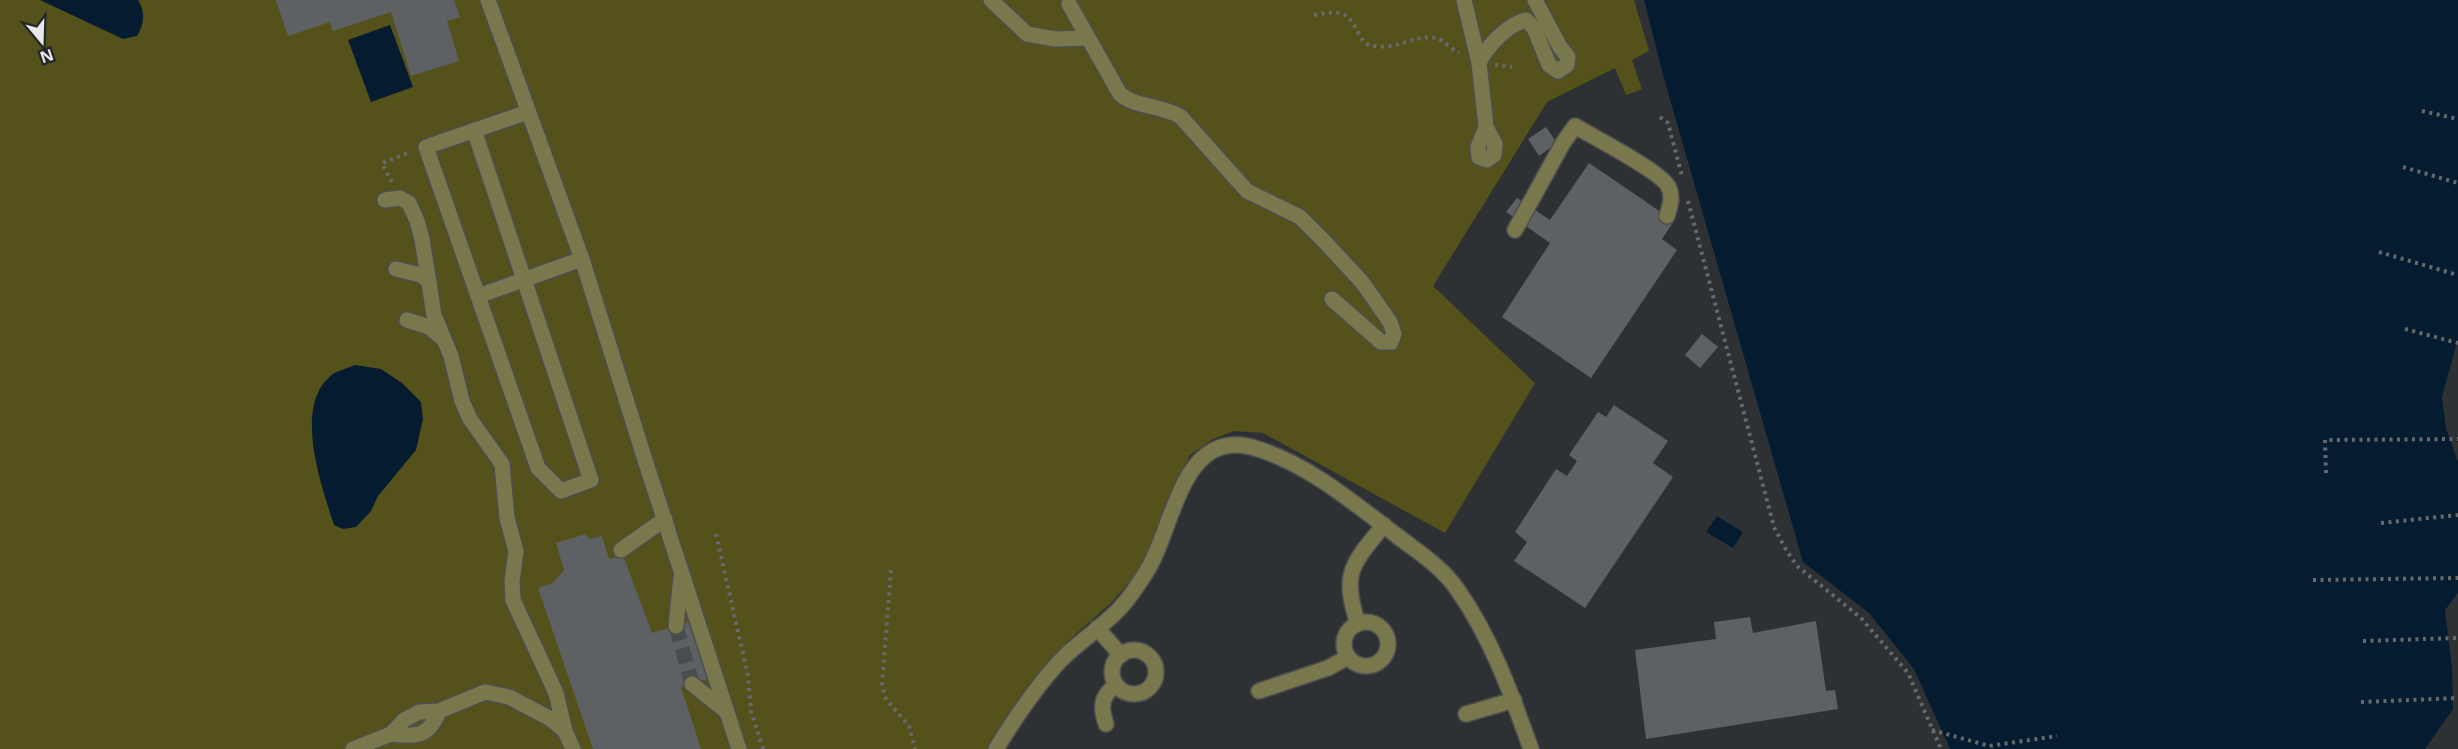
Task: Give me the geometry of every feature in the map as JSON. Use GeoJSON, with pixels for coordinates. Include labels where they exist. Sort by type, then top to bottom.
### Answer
{"type":"FeatureCollection","features":[{"type":"Feature","properties":{"kind":"street"},"geometry":{"type":"LineString","coordinates":[[488,0],[582,259],[739,749]]}},
{"type":"Feature","properties":{"kind":"street"},"geometry":{"type":"LineString","coordinates":[[991,0],[1027,34],[1055,39],[1087,38]]}},
{"type":"Feature","properties":{"kind":"street"},"geometry":{"type":"LineString","coordinates":[[1464,0],[1479,61],[1486,127]]}},
{"type":"Feature","properties":{"kind":"street"},"geometry":{"type":"LineString","coordinates":[[1479,61],[1508,30],[1518,22],[1526,20],[1534,28],[1549,65],[1558,71],[1568,65],[1568,57],[1560,48],[1535,0]]}},
{"type":"Feature","properties":{"kind":"street"},"geometry":{"type":"LineString","coordinates":[[1069,4],[1120,94],[1126,100],[1171,111],[1181,117],[1247,191],[1300,217],[1362,282],[1390,322],[1394,334],[1391,342],[1381,342],[1332,298]]}},
{"type":"Feature","properties":{"kind":"street"},"geometry":{"type":"LineString","coordinates":[[474,130],[591,480],[561,491],[538,468],[426,147],[474,130],[528,112]]}},
{"type":"Feature","properties":{"kind":"street"},"geometry":{"type":"LineString","coordinates":[[1515,230],[1563,143],[1575,126],[1651,170],[1669,186],[1672,201],[1667,216]]}},
{"type":"Feature","properties":{"kind":"street"},"geometry":{"type":"LineString","coordinates":[[384,200],[400,198],[409,203],[423,239],[434,315],[450,356],[462,401],[470,419],[502,464],[507,518],[516,551],[512,581],[513,600],[556,693],[565,731],[573,749]]}},
{"type":"Feature","properties":{"kind":"street"},"geometry":{"type":"LineString","coordinates":[[478,296],[582,259]]}},
{"type":"Feature","properties":{"kind":"street"},"geometry":{"type":"LineString","coordinates":[[396,269],[421,275],[429,280]]}},
{"type":"Feature","properties":{"kind":"street"},"geometry":{"type":"LineString","coordinates":[[407,320],[429,327],[442,338]]}},
{"type":"Feature","properties":{"kind":"street"},"geometry":{"type":"LineString","coordinates":[[996,749],[1028,700],[1060,661],[1120,608],[1147,573],[1186,482],[1199,459],[1216,448],[1238,444],[1259,449],[1304,470],[1348,498],[1431,561],[1456,586],[1492,650],[1514,700],[1531,749]]}},
{"type":"Feature","properties":{"kind":"street"},"geometry":{"type":"LineString","coordinates":[[621,550],[665,519]]}},
{"type":"Feature","properties":{"kind":"street"},"geometry":{"type":"LineString","coordinates":[[1359,624],[1350,601],[1348,579],[1358,558],[1384,525]]}},
{"type":"Feature","properties":{"kind":"street"},"geometry":{"type":"LineString","coordinates":[[676,626],[682,571]]}},
{"type":"Feature","properties":{"kind":"street"},"geometry":{"type":"LineString","coordinates":[[1359,624],[1373,624],[1385,633],[1387,640],[1385,654],[1374,664],[1367,666],[1353,662],[1348,657],[1345,651],[1345,638],[1353,627],[1359,624]]}},
{"type":"Feature","properties":{"kind":"street"},"geometry":{"type":"LineString","coordinates":[[1097,628],[1121,656]]}},
{"type":"Feature","properties":{"kind":"street"},"geometry":{"type":"LineString","coordinates":[[1134,651],[1147,654],[1155,665],[1156,679],[1147,690],[1134,694],[1121,690],[1116,685],[1112,673],[1113,666],[1121,656],[1134,651]]}},
{"type":"Feature","properties":{"kind":"street"},"geometry":{"type":"LineString","coordinates":[[1259,691],[1328,668],[1348,657]]}},
{"type":"Feature","properties":{"kind":"street"},"geometry":{"type":"LineString","coordinates":[[692,684],[727,712]]}},
{"type":"Feature","properties":{"kind":"street"},"geometry":{"type":"LineString","coordinates":[[1106,724],[1102,705],[1104,696],[1116,685]]}},
{"type":"Feature","properties":{"kind":"street"},"geometry":{"type":"LineString","coordinates":[[353,749],[370,745],[391,734],[404,720],[419,712],[439,711],[485,692],[509,697],[549,718],[565,731]]}},
{"type":"Feature","properties":{"kind":"street"},"geometry":{"type":"LineString","coordinates":[[1466,714],[1514,700]]}},
{"type":"Feature","properties":{"kind":"path"},"geometry":{"type":"LineString","coordinates":[[1314,15],[1330,13],[1347,15],[1352,19],[1362,41],[1369,45],[1393,47],[1412,40],[1434,38],[1439,39],[1452,50],[1479,61],[1499,64],[1505,68],[1512,67]]}},
{"type":"Feature","properties":{"kind":"path"},"geometry":{"type":"LineString","coordinates":[[2422,111],[2458,119]]}},
{"type":"Feature","properties":{"kind":"path"},"geometry":{"type":"LineString","coordinates":[[1660,117],[1668,123],[1683,180]]}},
{"type":"Feature","properties":{"kind":"path"},"geometry":{"type":"LineString","coordinates":[[400,198],[382,163],[426,147]]}},
{"type":"Feature","properties":{"kind":"path"},"geometry":{"type":"LineString","coordinates":[[2403,167],[2458,183]]}},
{"type":"Feature","properties":{"kind":"path"},"geometry":{"type":"LineString","coordinates":[[1686,192],[1774,527],[1797,566],[1861,618],[1908,673],[1941,749]]}},
{"type":"Feature","properties":{"kind":"path"},"geometry":{"type":"LineString","coordinates":[[2379,252],[2458,275]]}},
{"type":"Feature","properties":{"kind":"path"},"geometry":{"type":"LineString","coordinates":[[2405,329],[2458,343]]}},
{"type":"Feature","properties":{"kind":"path"},"geometry":{"type":"LineString","coordinates":[[2326,473],[2325,440],[2458,439]]}},
{"type":"Feature","properties":{"kind":"path"},"geometry":{"type":"LineString","coordinates":[[2381,523],[2458,515]]}},
{"type":"Feature","properties":{"kind":"path"},"geometry":{"type":"LineString","coordinates":[[716,534],[748,676],[751,711],[763,749]]}},
{"type":"Feature","properties":{"kind":"path"},"geometry":{"type":"LineString","coordinates":[[891,570],[882,685],[886,699],[909,726],[915,749]]}},
{"type":"Feature","properties":{"kind":"path"},"geometry":{"type":"LineString","coordinates":[[2313,580],[2458,578]]}},
{"type":"Feature","properties":{"kind":"path"},"geometry":{"type":"LineString","coordinates":[[2363,641],[2458,638]]}},
{"type":"Feature","properties":{"kind":"path"},"geometry":{"type":"LineString","coordinates":[[2361,702],[2458,698]]}},
{"type":"Feature","properties":{"kind":"path"},"geometry":{"type":"LineString","coordinates":[[1932,730],[1989,746],[2057,736]]}},
{"type":"Feature","properties":{"kind":"shaded area"},"geometry":{"type":"Polygon","coordinates":[[[0,0],[1634,0],[1649,51],[1632,60],[1642,89],[1626,95],[1615,68],[1547,102],[1433,286],[1535,383],[1445,533],[1263,433],[1234,431],[1213,439],[1190,455],[1139,571],[1112,602],[1068,641],[1000,727],[988,749],[0,749],[0,0]]]}},
{"type":"Feature","properties":{"kind":"water"},"geometry":{"type":"Polygon","coordinates":[[[40,0],[138,0],[142,9],[143,22],[137,36],[123,39],[40,0]]]}},
{"type":"Feature","properties":{"kind":"water"},"geometry":{"type":"Polygon","coordinates":[[[1644,0],[2458,0],[2458,339],[2442,397],[2446,428],[2458,462],[2458,593],[2445,610],[2452,669],[2453,709],[2425,749],[1950,749],[1914,669],[1869,613],[1803,562],[1663,75],[1644,0]]]}},
{"type":"Feature","properties":{"kind":"water"},"geometry":{"type":"Polygon","coordinates":[[[390,25],[413,87],[371,102],[348,40],[390,25]]]}},
{"type":"Feature","properties":{"kind":"water"},"geometry":{"type":"Polygon","coordinates":[[[355,365],[381,369],[402,383],[421,402],[423,419],[416,450],[378,496],[371,511],[356,527],[343,529],[334,525],[323,489],[313,446],[312,424],[314,405],[321,387],[333,374],[355,365]]]}},
{"type":"Feature","properties":{"kind":"water"},"geometry":{"type":"Polygon","coordinates":[[[1717,516],[1743,532],[1733,548],[1706,532],[1717,516]]]}},
{"type":"Feature","properties":{"kind":"building"},"geometry":{"type":"Polygon","coordinates":[[[276,0],[454,0],[460,17],[447,21],[459,61],[411,76],[391,12],[333,31],[330,22],[288,36],[276,0]]]}},
{"type":"Feature","properties":{"kind":"building"},"geometry":{"type":"Polygon","coordinates":[[[1546,127],[1557,143],[1539,156],[1528,139],[1546,127]]]}},
{"type":"Feature","properties":{"kind":"building"},"geometry":{"type":"Polygon","coordinates":[[[1589,163],[1674,221],[1662,239],[1677,250],[1591,378],[1502,317],[1550,243],[1506,212],[1517,198],[1550,220],[1589,163]]]}},
{"type":"Feature","properties":{"kind":"building"},"geometry":{"type":"Polygon","coordinates":[[[1702,334],[1718,347],[1700,368],[1685,355],[1702,334]]]}},
{"type":"Feature","properties":{"kind":"building"},"geometry":{"type":"Polygon","coordinates":[[[1614,405],[1668,441],[1653,463],[1673,477],[1585,608],[1514,561],[1527,542],[1515,532],[1556,469],[1567,476],[1577,461],[1569,455],[1598,412],[1606,417],[1614,405]]]}},
{"type":"Feature","properties":{"kind":"building"},"geometry":{"type":"Polygon","coordinates":[[[586,534],[589,539],[602,536],[609,559],[623,555],[652,633],[695,620],[714,677],[681,687],[701,749],[593,749],[538,588],[553,583],[564,570],[556,543],[586,534]]]}},
{"type":"Feature","properties":{"kind":"building"},"geometry":{"type":"Polygon","coordinates":[[[1750,617],[1753,633],[1816,621],[1826,691],[1835,690],[1838,709],[1646,739],[1635,650],[1716,639],[1714,622],[1750,617]]]}},
{"type":"Feature","properties":{"kind":"tunnel"},"geometry":{"type":"LineString","coordinates":[[676,626],[692,684]]}}]}
